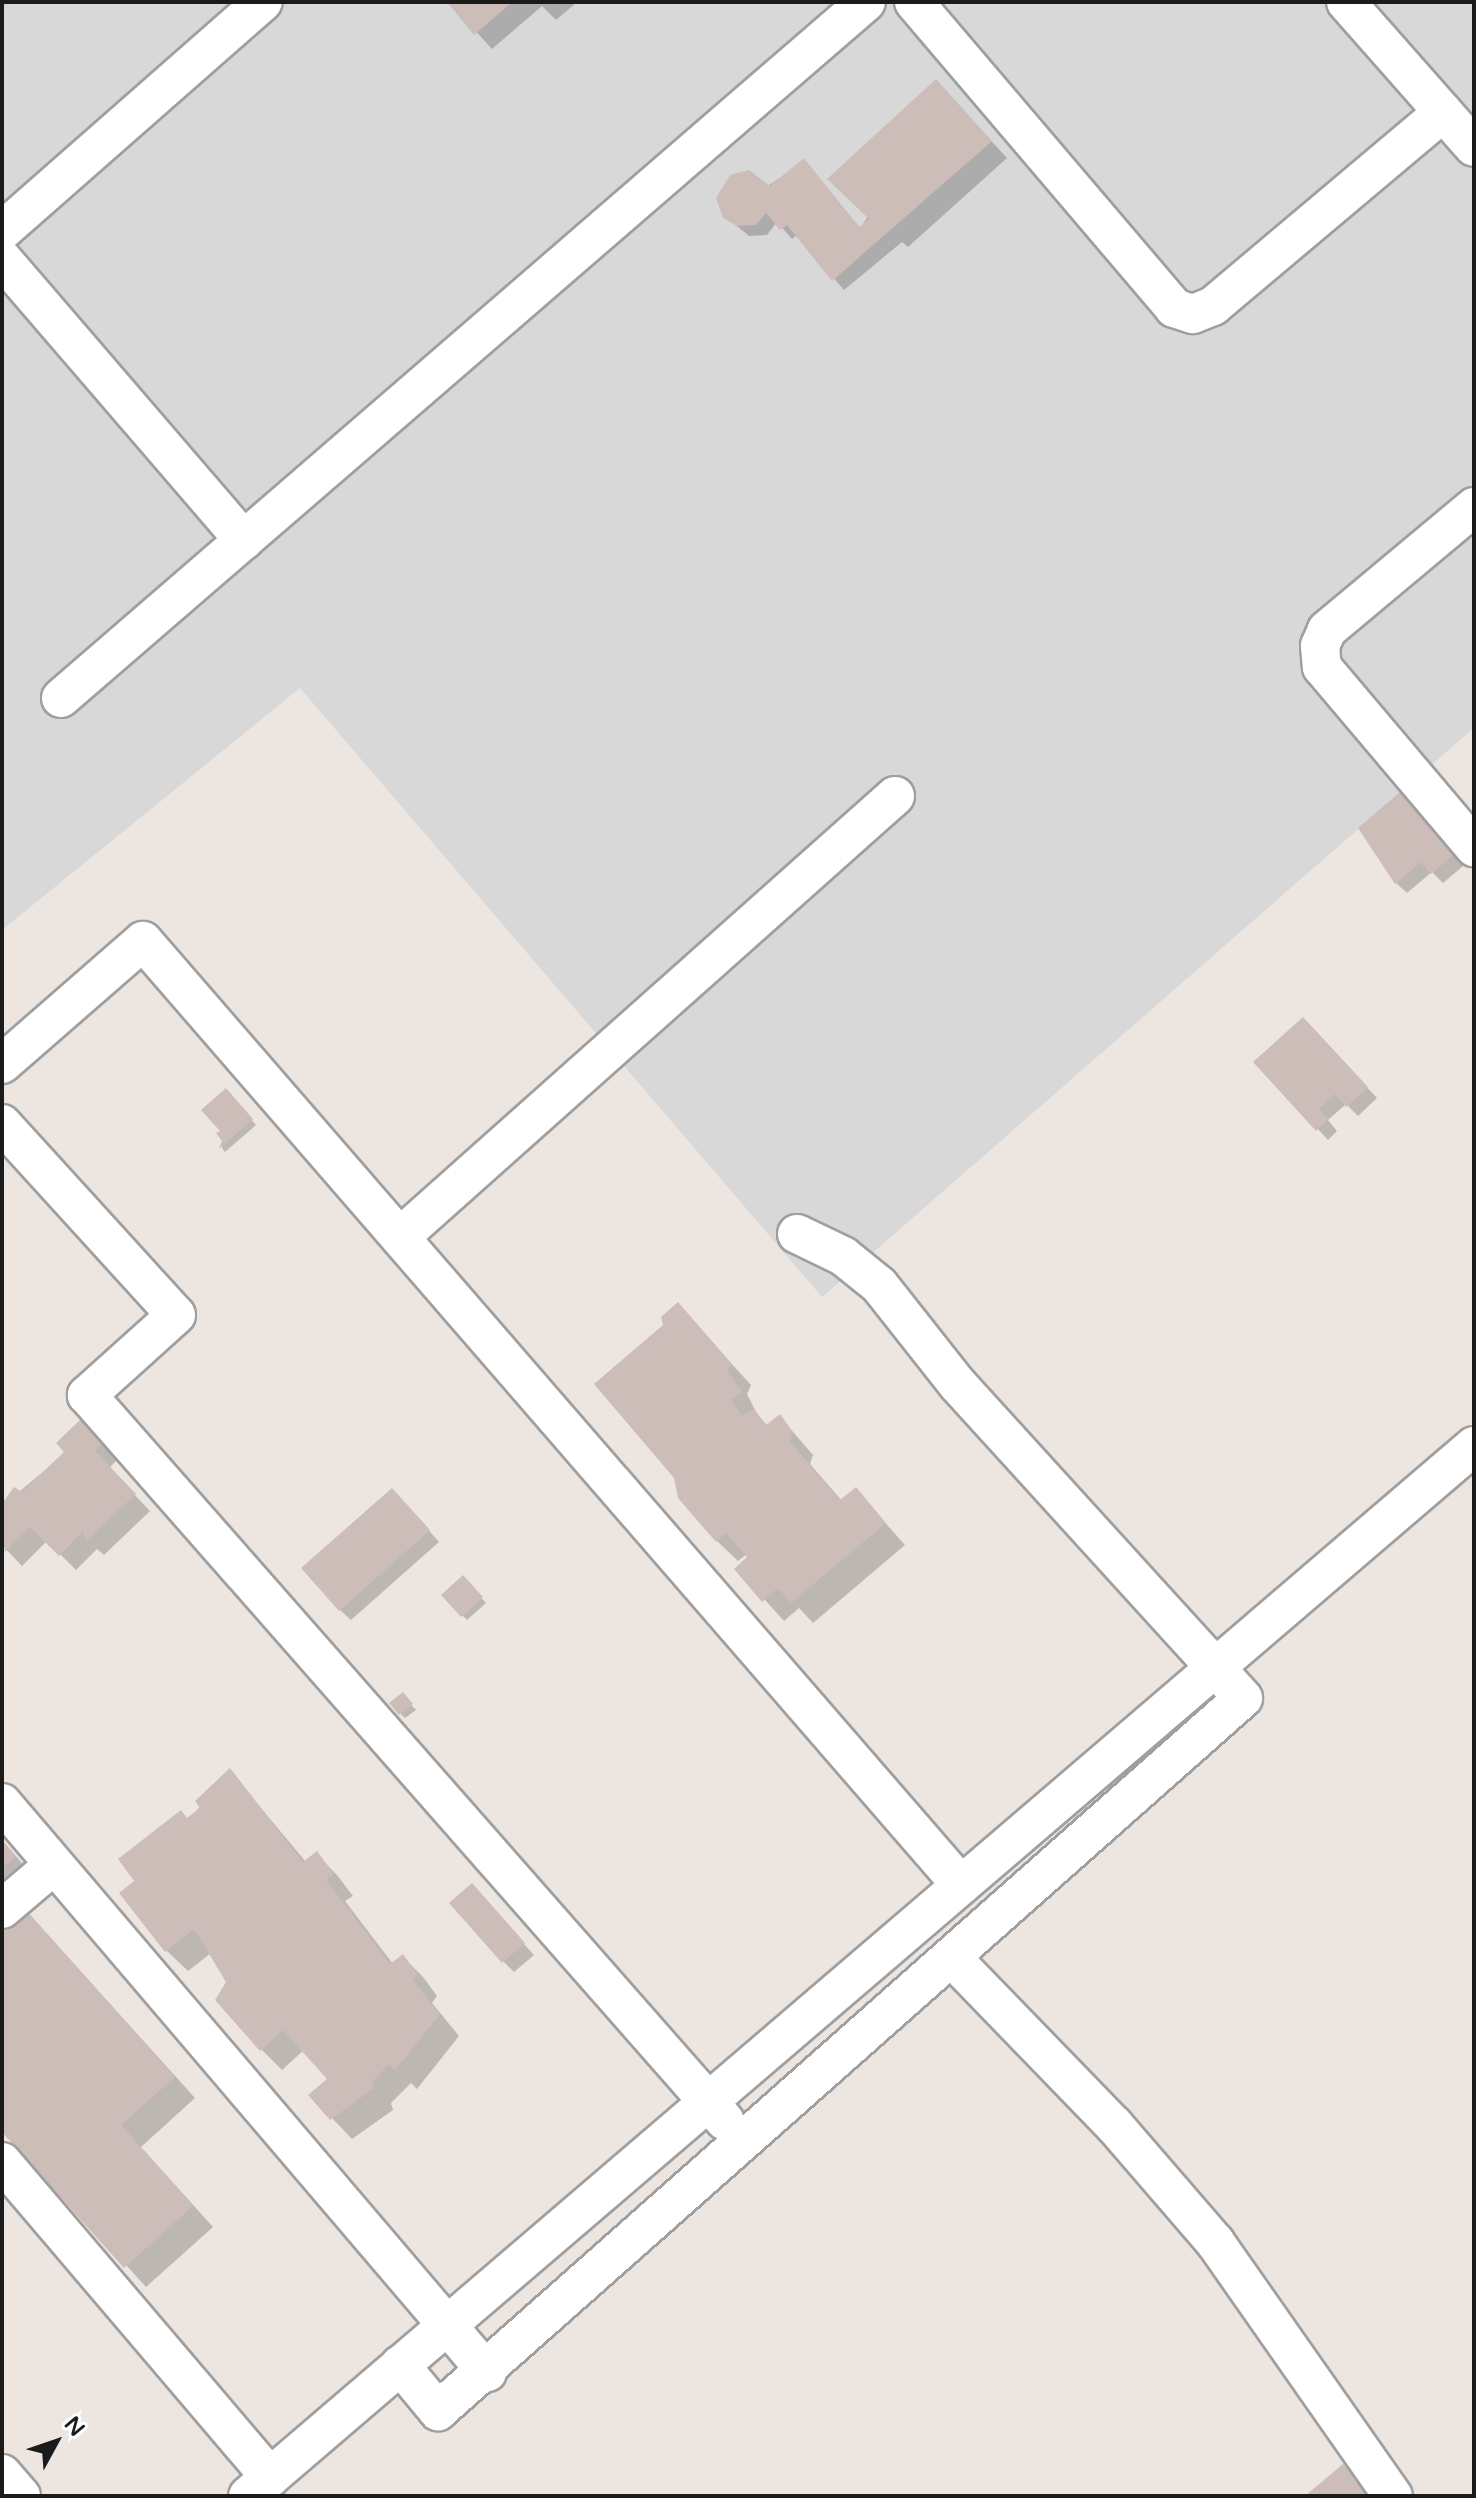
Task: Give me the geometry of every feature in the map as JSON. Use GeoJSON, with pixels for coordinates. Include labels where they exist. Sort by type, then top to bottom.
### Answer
{"type":"FeatureCollection","features":[{"type":"Feature","properties":{"kind":"street"},"geometry":{"type":"LineString","coordinates":[[61,698],[866,2]]}},
{"type":"Feature","properties":{"kind":"street"},"geometry":{"type":"LineString","coordinates":[[914,2],[1174,308],[1193,314],[1213,306],[1443,112]]}},
{"type":"Feature","properties":{"kind":"street"},"geometry":{"type":"LineString","coordinates":[[1346,2],[1474,147]]}},
{"type":"Feature","properties":{"kind":"street"},"geometry":{"type":"LineString","coordinates":[[2,231],[239,10]]}},
{"type":"Feature","properties":{"kind":"street"},"geometry":{"type":"LineString","coordinates":[[2,259],[244,540]]}},
{"type":"Feature","properties":{"kind":"street"},"geometry":{"type":"LineString","coordinates":[[1474,507],[1327,630],[1320,646],[1322,667],[1474,847]]}},
{"type":"Feature","properties":{"kind":"street"},"geometry":{"type":"LineString","coordinates":[[400,1237],[895,796]]}},
{"type":"Feature","properties":{"kind":"street"},"geometry":{"type":"LineString","coordinates":[[2,1064],[143,941],[961,1885],[1010,1906]]}},
{"type":"Feature","properties":{"kind":"street"},"geometry":{"type":"LineString","coordinates":[[2,1124],[176,1315],[87,1395],[744,2144]]}},
{"type":"Feature","properties":{"kind":"street"},"geometry":{"type":"LineString","coordinates":[[400,2365],[438,2411],[487,2372],[1243,1698],[958,1385],[879,1285],[843,1256],[797,1234]]}},
{"type":"Feature","properties":{"kind":"street"},"geometry":{"type":"LineString","coordinates":[[2,2162],[259,2487],[447,2322],[1474,1446]]}},
{"type":"Feature","properties":{"kind":"street"},"geometry":{"type":"LineString","coordinates":[[2,1803],[487,2372]]}},
{"type":"Feature","properties":{"kind":"street"},"geometry":{"type":"LineString","coordinates":[[2,1909],[54,1865]]}},
{"type":"Feature","properties":{"kind":"street"},"geometry":{"type":"LineString","coordinates":[[961,1885],[962,1949],[1215,2242],[1393,2496]]}},
{"type":"Feature","properties":{"kind":"street"},"geometry":{"type":"LineString","coordinates":[[2,2474],[21,2496]]}},
{"type":"Feature","properties":{"kind":"shaded area"},"geometry":{"type":"Polygon","coordinates":[[[2,2],[1474,2],[1474,728],[822,1297],[300,688],[2,930],[2,2]]]}},
{"type":"Feature","properties":{"kind":"building"},"geometry":{"type":"Polygon","coordinates":[[[447,2],[512,2],[474,35],[447,2]]]}},
{"type":"Feature","properties":{"kind":"building"},"geometry":{"type":"Polygon","coordinates":[[[936,79],[992,141],[832,281],[787,225],[780,230],[766,213],[756,225],[737,226],[723,218],[716,198],[730,175],[749,170],[770,186],[804,158],[859,227],[869,219],[827,179],[936,79]]]}},
{"type":"Feature","properties":{"kind":"building"},"geometry":{"type":"Polygon","coordinates":[[[1407,786],[1460,849],[1431,874],[1421,862],[1395,884],[1358,828],[1407,786]]]}},
{"type":"Feature","properties":{"kind":"building"},"geometry":{"type":"Polygon","coordinates":[[[1303,1017],[1368,1087],[1346,1107],[1335,1094],[1319,1109],[1328,1119],[1316,1131],[1253,1062],[1303,1017]]]}},
{"type":"Feature","properties":{"kind":"building"},"geometry":{"type":"Polygon","coordinates":[[[226,1088],[253,1119],[219,1149],[222,1141],[216,1133],[220,1131],[201,1110],[226,1088]]]}},
{"type":"Feature","properties":{"kind":"building"},"geometry":{"type":"Polygon","coordinates":[[[678,1302],[731,1363],[727,1371],[742,1392],[731,1400],[742,1416],[754,1409],[766,1425],[780,1414],[793,1432],[790,1442],[840,1500],[856,1487],[886,1523],[791,1603],[778,1588],[762,1602],[734,1569],[747,1557],[726,1533],[716,1542],[678,1498],[674,1478],[594,1384],[663,1325],[661,1317],[678,1302]]]}},
{"type":"Feature","properties":{"kind":"building"},"geometry":{"type":"Polygon","coordinates":[[[80,1420],[103,1443],[95,1451],[136,1494],[86,1541],[83,1531],[59,1556],[30,1527],[5,1552],[2,1504],[14,1487],[22,1492],[64,1452],[56,1443],[80,1420]]]}},
{"type":"Feature","properties":{"kind":"building"},"geometry":{"type":"Polygon","coordinates":[[[392,1488],[430,1530],[339,1611],[301,1568],[392,1488]]]}},
{"type":"Feature","properties":{"kind":"building"},"geometry":{"type":"Polygon","coordinates":[[[463,1575],[483,1597],[461,1617],[441,1595],[463,1575]]]}},
{"type":"Feature","properties":{"kind":"building"},"geometry":{"type":"Polygon","coordinates":[[[403,1692],[413,1704],[399,1715],[389,1703],[403,1692]]]}},
{"type":"Feature","properties":{"kind":"building"},"geometry":{"type":"Polygon","coordinates":[[[230,1768],[303,1862],[317,1851],[334,1874],[326,1880],[390,1964],[403,1954],[417,1974],[413,1981],[440,2014],[395,2070],[389,2064],[372,2082],[374,2088],[330,2120],[308,2095],[327,2079],[283,2030],[260,2051],[215,2000],[226,1982],[194,1929],[165,1952],[119,1893],[134,1881],[118,1859],[181,1810],[187,1818],[200,1808],[195,1801],[230,1768]]]}},
{"type":"Feature","properties":{"kind":"building"},"geometry":{"type":"Polygon","coordinates":[[[2,1841],[16,1857],[2,1868],[2,1841]]]}},
{"type":"Feature","properties":{"kind":"building"},"geometry":{"type":"Polygon","coordinates":[[[472,1883],[525,1943],[502,1963],[449,1903],[472,1883]]]}},
{"type":"Feature","properties":{"kind":"building"},"geometry":{"type":"Polygon","coordinates":[[[27,1911],[175,2077],[121,2125],[193,2206],[124,2268],[2,2132],[2,1933],[27,1911]]]}},
{"type":"Feature","properties":{"kind":"building"},"geometry":{"type":"Polygon","coordinates":[[[1343,2464],[1370,2496],[1305,2496],[1343,2464]]]}}]}
